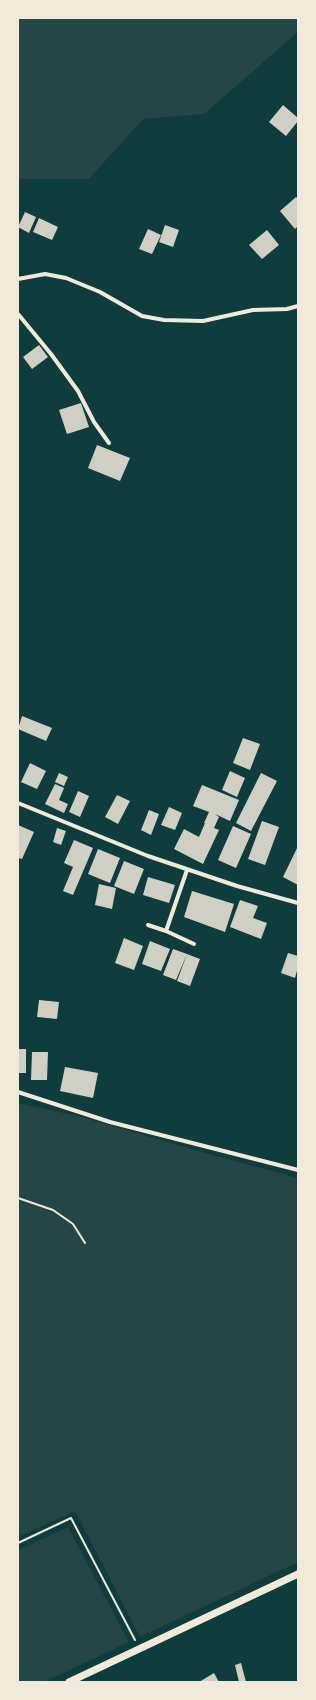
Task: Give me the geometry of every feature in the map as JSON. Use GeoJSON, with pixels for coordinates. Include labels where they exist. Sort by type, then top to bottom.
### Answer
{"type":"FeatureCollection","features":[{"type":"Feature","properties":{"kind":"street"},"geometry":{"type":"LineString","coordinates":[[18,279],[45,274],[66,278],[117,301],[142,316],[164,320],[203,321],[253,310],[287,309],[298,306]]}},
{"type":"Feature","properties":{"kind":"street"},"geometry":{"type":"LineString","coordinates":[[18,314],[52,354],[80,395],[94,422],[110,443]]}},
{"type":"Feature","properties":{"kind":"street"},"geometry":{"type":"LineString","coordinates":[[18,803],[128,849],[237,886],[298,903]]}},
{"type":"Feature","properties":{"kind":"street"},"geometry":{"type":"LineString","coordinates":[[166,931],[187,870]]}},
{"type":"Feature","properties":{"kind":"street"},"geometry":{"type":"LineString","coordinates":[[148,925],[166,931],[194,944]]}},
{"type":"Feature","properties":{"kind":"street"},"geometry":{"type":"LineString","coordinates":[[18,1092],[110,1122],[298,1170]]}},
{"type":"Feature","properties":{"kind":"street"},"geometry":{"type":"LineString","coordinates":[[70,1682],[298,1574]]}},
{"type":"Feature","properties":{"kind":"path"},"geometry":{"type":"LineString","coordinates":[[18,1198],[53,1210],[73,1224],[85,1243]]}},
{"type":"Feature","properties":{"kind":"path"},"geometry":{"type":"LineString","coordinates":[[18,1543],[71,1518],[140,1649]]}},
{"type":"Feature","properties":{"kind":"shaded area"},"geometry":{"type":"Polygon","coordinates":[[[18,18],[298,18],[298,32],[204,114],[143,119],[89,179],[18,179],[18,18]]]}},
{"type":"Feature","properties":{"kind":"shaded area"},"geometry":{"type":"Polygon","coordinates":[[[18,1103],[78,1116],[298,1178],[298,1562],[140,1637],[75,1511],[18,1537],[18,1103]]]}},
{"type":"Feature","properties":{"kind":"shaded area"},"geometry":{"type":"Polygon","coordinates":[[[68,1527],[129,1642],[44,1682],[18,1682],[18,1550],[68,1527]]]}},
{"type":"Feature","properties":{"kind":"building"},"geometry":{"type":"Polygon","coordinates":[[[283,105],[298,118],[298,121],[286,136],[269,122],[283,105]]]}},
{"type":"Feature","properties":{"kind":"building"},"geometry":{"type":"Polygon","coordinates":[[[296,197],[298,199],[298,226],[295,229],[280,211],[296,197]]]}},
{"type":"Feature","properties":{"kind":"building"},"geometry":{"type":"Polygon","coordinates":[[[25,212],[36,217],[29,233],[18,227],[25,212]]]}},
{"type":"Feature","properties":{"kind":"building"},"geometry":{"type":"Polygon","coordinates":[[[39,218],[58,227],[52,240],[33,232],[39,218]]]}},
{"type":"Feature","properties":{"kind":"building"},"geometry":{"type":"Polygon","coordinates":[[[165,225],[179,230],[173,247],[159,242],[165,225]]]}},
{"type":"Feature","properties":{"kind":"building"},"geometry":{"type":"Polygon","coordinates":[[[148,229],[161,235],[152,254],[139,249],[148,229]]]}},
{"type":"Feature","properties":{"kind":"building"},"geometry":{"type":"Polygon","coordinates":[[[267,230],[279,245],[262,259],[249,245],[267,230]]]}},
{"type":"Feature","properties":{"kind":"building"},"geometry":{"type":"Polygon","coordinates":[[[39,345],[48,357],[32,369],[23,357],[39,345]]]}},
{"type":"Feature","properties":{"kind":"building"},"geometry":{"type":"Polygon","coordinates":[[[81,403],[89,427],[67,434],[59,410],[81,403]]]}},
{"type":"Feature","properties":{"kind":"building"},"geometry":{"type":"Polygon","coordinates":[[[97,445],[130,458],[120,481],[88,468],[97,445]]]}},
{"type":"Feature","properties":{"kind":"building"},"geometry":{"type":"Polygon","coordinates":[[[22,716],[52,728],[46,741],[18,729],[22,716]]]}},
{"type":"Feature","properties":{"kind":"building"},"geometry":{"type":"Polygon","coordinates":[[[243,738],[260,744],[250,770],[233,763],[243,738]]]}},
{"type":"Feature","properties":{"kind":"building"},"geometry":{"type":"Polygon","coordinates":[[[30,763],[46,771],[37,789],[21,782],[30,763]]]}},
{"type":"Feature","properties":{"kind":"building"},"geometry":{"type":"Polygon","coordinates":[[[230,771],[245,778],[237,797],[222,790],[230,771]]]}},
{"type":"Feature","properties":{"kind":"building"},"geometry":{"type":"Polygon","coordinates":[[[59,773],[68,777],[64,786],[55,782],[59,773]]]}},
{"type":"Feature","properties":{"kind":"building"},"geometry":{"type":"Polygon","coordinates":[[[261,773],[277,781],[251,831],[236,823],[261,773]]]}},
{"type":"Feature","properties":{"kind":"building"},"geometry":{"type":"Polygon","coordinates":[[[55,784],[64,788],[59,800],[68,804],[64,813],[45,804],[55,784]]]}},
{"type":"Feature","properties":{"kind":"building"},"geometry":{"type":"Polygon","coordinates":[[[202,785],[239,800],[230,821],[215,814],[219,817],[214,828],[219,830],[203,864],[174,849],[184,829],[199,837],[209,812],[193,806],[202,785]]]}},
{"type":"Feature","properties":{"kind":"building"},"geometry":{"type":"Polygon","coordinates":[[[78,791],[89,796],[80,817],[69,812],[78,791]]]}},
{"type":"Feature","properties":{"kind":"building"},"geometry":{"type":"Polygon","coordinates":[[[117,795],[130,801],[118,824],[105,817],[117,795]]]}},
{"type":"Feature","properties":{"kind":"building"},"geometry":{"type":"Polygon","coordinates":[[[169,807],[182,813],[175,830],[161,825],[169,807]]]}},
{"type":"Feature","properties":{"kind":"building"},"geometry":{"type":"Polygon","coordinates":[[[149,810],[159,814],[151,835],[141,830],[149,810]]]}},
{"type":"Feature","properties":{"kind":"building"},"geometry":{"type":"Polygon","coordinates":[[[262,821],[279,827],[265,865],[248,859],[262,821]]]}},
{"type":"Feature","properties":{"kind":"building"},"geometry":{"type":"Polygon","coordinates":[[[18,825],[34,832],[22,859],[18,858],[18,825]]]}},
{"type":"Feature","properties":{"kind":"building"},"geometry":{"type":"Polygon","coordinates":[[[233,826],[251,834],[236,868],[218,860],[233,826]]]}},
{"type":"Feature","properties":{"kind":"building"},"geometry":{"type":"Polygon","coordinates":[[[57,828],[66,831],[61,845],[53,842],[57,828]]]}},
{"type":"Feature","properties":{"kind":"building"},"geometry":{"type":"Polygon","coordinates":[[[74,840],[93,848],[73,895],[63,891],[73,867],[64,863],[74,840]]]}},
{"type":"Feature","properties":{"kind":"building"},"geometry":{"type":"Polygon","coordinates":[[[298,846],[298,885],[283,877],[298,846]]]}},
{"type":"Feature","properties":{"kind":"building"},"geometry":{"type":"Polygon","coordinates":[[[98,849],[120,858],[110,883],[88,874],[98,849]]]}},
{"type":"Feature","properties":{"kind":"building"},"geometry":{"type":"Polygon","coordinates":[[[124,861],[144,869],[134,894],[114,886],[124,861]]]}},
{"type":"Feature","properties":{"kind":"building"},"geometry":{"type":"Polygon","coordinates":[[[148,877],[175,885],[169,903],[143,895],[148,877]]]}},
{"type":"Feature","properties":{"kind":"building"},"geometry":{"type":"Polygon","coordinates":[[[99,884],[116,888],[112,909],[95,905],[99,884]]]}},
{"type":"Feature","properties":{"kind":"building"},"geometry":{"type":"Polygon","coordinates":[[[192,891],[234,904],[225,932],[184,917],[192,891]]]}},
{"type":"Feature","properties":{"kind":"building"},"geometry":{"type":"Polygon","coordinates":[[[240,900],[258,906],[253,918],[267,923],[261,939],[230,927],[240,900]]]}},
{"type":"Feature","properties":{"kind":"building"},"geometry":{"type":"Polygon","coordinates":[[[124,938],[143,946],[134,970],[115,963],[124,938]]]}},
{"type":"Feature","properties":{"kind":"building"},"geometry":{"type":"Polygon","coordinates":[[[150,941],[170,949],[161,971],[142,964],[150,941]]]}},
{"type":"Feature","properties":{"kind":"building"},"geometry":{"type":"Polygon","coordinates":[[[173,949],[187,954],[176,980],[163,975],[173,949]]]}},
{"type":"Feature","properties":{"kind":"building"},"geometry":{"type":"Polygon","coordinates":[[[288,953],[298,956],[298,967],[295,978],[281,973],[288,953]]]}},
{"type":"Feature","properties":{"kind":"building"},"geometry":{"type":"Polygon","coordinates":[[[187,954],[200,959],[190,986],[177,981],[187,954]]]}},
{"type":"Feature","properties":{"kind":"building"},"geometry":{"type":"Polygon","coordinates":[[[39,1000],[59,1002],[57,1019],[37,1017],[39,1000]]]}},
{"type":"Feature","properties":{"kind":"building"},"geometry":{"type":"Polygon","coordinates":[[[18,1049],[26,1049],[26,1073],[18,1073],[18,1049]]]}},
{"type":"Feature","properties":{"kind":"building"},"geometry":{"type":"Polygon","coordinates":[[[32,1052],[48,1052],[47,1080],[31,1080],[32,1052]]]}},
{"type":"Feature","properties":{"kind":"building"},"geometry":{"type":"Polygon","coordinates":[[[65,1067],[98,1073],[93,1098],[60,1091],[65,1067]]]}},
{"type":"Feature","properties":{"kind":"building"},"geometry":{"type":"Polygon","coordinates":[[[241,1663],[246,1682],[239,1682],[235,1665],[241,1663]]]}},
{"type":"Feature","properties":{"kind":"building"},"geometry":{"type":"Polygon","coordinates":[[[214,1673],[219,1682],[199,1682],[214,1673]]]}}]}
